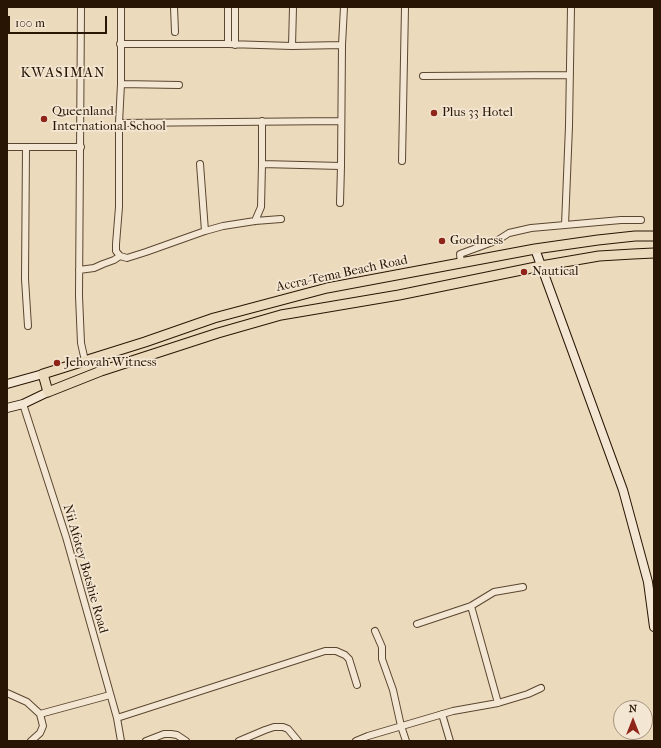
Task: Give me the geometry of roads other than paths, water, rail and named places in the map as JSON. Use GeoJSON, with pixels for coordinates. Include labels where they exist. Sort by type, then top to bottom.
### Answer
{"type":"FeatureCollection","features":[{"type":"Feature","properties":{"kind":"main road","name":"Accra-Tema Beach Road"},"geometry":{"type":"LineString","coordinates":[[43,374],[145,342],[214,318],[327,288],[534,249],[598,240],[636,236],[654,236]]}},
{"type":"Feature","properties":{"kind":"main road"},"geometry":{"type":"LineString","coordinates":[[43,374],[48,392],[101,371],[218,333],[281,315],[399,295],[540,266],[599,256],[654,253]]}},
{"type":"Feature","properties":{"kind":"street"},"geometry":{"type":"LineString","coordinates":[[80,7],[81,146],[79,270],[81,343],[85,360]]}},
{"type":"Feature","properties":{"kind":"street"},"geometry":{"type":"LineString","coordinates":[[121,7],[119,207],[116,251],[120,256],[127,258],[205,231],[236,223],[281,219]]}},
{"type":"Feature","properties":{"kind":"street"},"geometry":{"type":"LineString","coordinates":[[174,7],[175,32]]}},
{"type":"Feature","properties":{"kind":"street"},"geometry":{"type":"LineString","coordinates":[[228,7],[228,44]]}},
{"type":"Feature","properties":{"kind":"street"},"geometry":{"type":"LineString","coordinates":[[235,7],[235,45]]}},
{"type":"Feature","properties":{"kind":"street"},"geometry":{"type":"LineString","coordinates":[[292,46],[293,7]]}},
{"type":"Feature","properties":{"kind":"street"},"geometry":{"type":"LineString","coordinates":[[340,203],[342,45],[344,7]]}},
{"type":"Feature","properties":{"kind":"street"},"geometry":{"type":"LineString","coordinates":[[402,162],[405,7]]}},
{"type":"Feature","properties":{"kind":"street"},"geometry":{"type":"LineString","coordinates":[[565,225],[569,126],[570,7]]}},
{"type":"Feature","properties":{"kind":"street"},"geometry":{"type":"LineString","coordinates":[[120,44],[228,44],[292,46],[342,45]]}},
{"type":"Feature","properties":{"kind":"street"},"geometry":{"type":"LineString","coordinates":[[423,76],[570,75]]}},
{"type":"Feature","properties":{"kind":"street"},"geometry":{"type":"LineString","coordinates":[[121,84],[179,85]]}},
{"type":"Feature","properties":{"kind":"street"},"geometry":{"type":"LineString","coordinates":[[255,221],[261,207],[262,121]]}},
{"type":"Feature","properties":{"kind":"street"},"geometry":{"type":"LineString","coordinates":[[119,123],[341,121]]}},
{"type":"Feature","properties":{"kind":"street"},"geometry":{"type":"LineString","coordinates":[[7,147],[81,146]]}},
{"type":"Feature","properties":{"kind":"street"},"geometry":{"type":"LineString","coordinates":[[26,147],[25,279],[28,326]]}},
{"type":"Feature","properties":{"kind":"street"},"geometry":{"type":"LineString","coordinates":[[200,164],[205,231]]}},
{"type":"Feature","properties":{"kind":"street"},"geometry":{"type":"LineString","coordinates":[[262,164],[341,166]]}},
{"type":"Feature","properties":{"kind":"street"},"geometry":{"type":"LineString","coordinates":[[461,263],[460,254],[498,240],[509,233],[531,228],[621,220],[641,220]]}},
{"type":"Feature","properties":{"kind":"street"},"geometry":{"type":"LineString","coordinates":[[534,249],[623,490],[648,582],[654,626]]}},
{"type":"Feature","properties":{"kind":"street"},"geometry":{"type":"LineString","coordinates":[[79,270],[94,268],[120,256]]}},
{"type":"Feature","properties":{"kind":"street"},"geometry":{"type":"LineString","coordinates":[[7,384],[43,374]]}},
{"type":"Feature","properties":{"kind":"street"},"geometry":{"type":"LineString","coordinates":[[7,408],[23,404],[48,392]]}},
{"type":"Feature","properties":{"kind":"street","name":"Nii Afotey Botshie Road"},"geometry":{"type":"LineString","coordinates":[[23,404],[66,537],[117,718],[121,741]]}},
{"type":"Feature","properties":{"kind":"street"},"geometry":{"type":"LineString","coordinates":[[417,624],[471,606],[494,592],[523,587]]}},
{"type":"Feature","properties":{"kind":"street"},"geometry":{"type":"LineString","coordinates":[[471,606],[498,703]]}},
{"type":"Feature","properties":{"kind":"street"},"geometry":{"type":"LineString","coordinates":[[375,632],[382,647],[382,658],[393,690],[406,741]]}},
{"type":"Feature","properties":{"kind":"street"},"geometry":{"type":"LineString","coordinates":[[117,718],[325,651],[336,651],[349,658],[357,685]]}},
{"type":"Feature","properties":{"kind":"street"},"geometry":{"type":"LineString","coordinates":[[356,741],[368,736],[453,711],[498,703],[528,694],[541,688]]}},
{"type":"Feature","properties":{"kind":"street"},"geometry":{"type":"LineString","coordinates":[[7,693],[27,702],[40,714],[43,726],[40,733],[31,741]]}},
{"type":"Feature","properties":{"kind":"street"},"geometry":{"type":"LineString","coordinates":[[40,714],[110,696]]}},
{"type":"Feature","properties":{"kind":"street"},"geometry":{"type":"LineString","coordinates":[[442,714],[450,741]]}},
{"type":"Feature","properties":{"kind":"street"},"geometry":{"type":"LineString","coordinates":[[240,741],[274,727],[283,727],[288,729],[298,741]]}},
{"type":"Feature","properties":{"kind":"street"},"geometry":{"type":"LineString","coordinates":[[146,741],[164,734],[177,735],[186,741]]}},
{"type":"Feature","properties":{"kind":"place","name":"Plus 33 Hotel"},"geometry":{"type":"Point","coordinates":[434,113]}},
{"type":"Feature","properties":{"kind":"place","name":"Queenland International School"},"geometry":{"type":"Point","coordinates":[44,119]}},
{"type":"Feature","properties":{"kind":"place","name":"Goodness"},"geometry":{"type":"Point","coordinates":[442,241]}},
{"type":"Feature","properties":{"kind":"place","name":"Nautical"},"geometry":{"type":"Point","coordinates":[524,272]}},
{"type":"Feature","properties":{"kind":"place","name":"Jehovah Witness"},"geometry":{"type":"Point","coordinates":[57,363]}},
{"type":"Feature","properties":{"kind":"district","name":"KWASIMAN"},"geometry":{"type":"Point","coordinates":[63,74]}}]}
